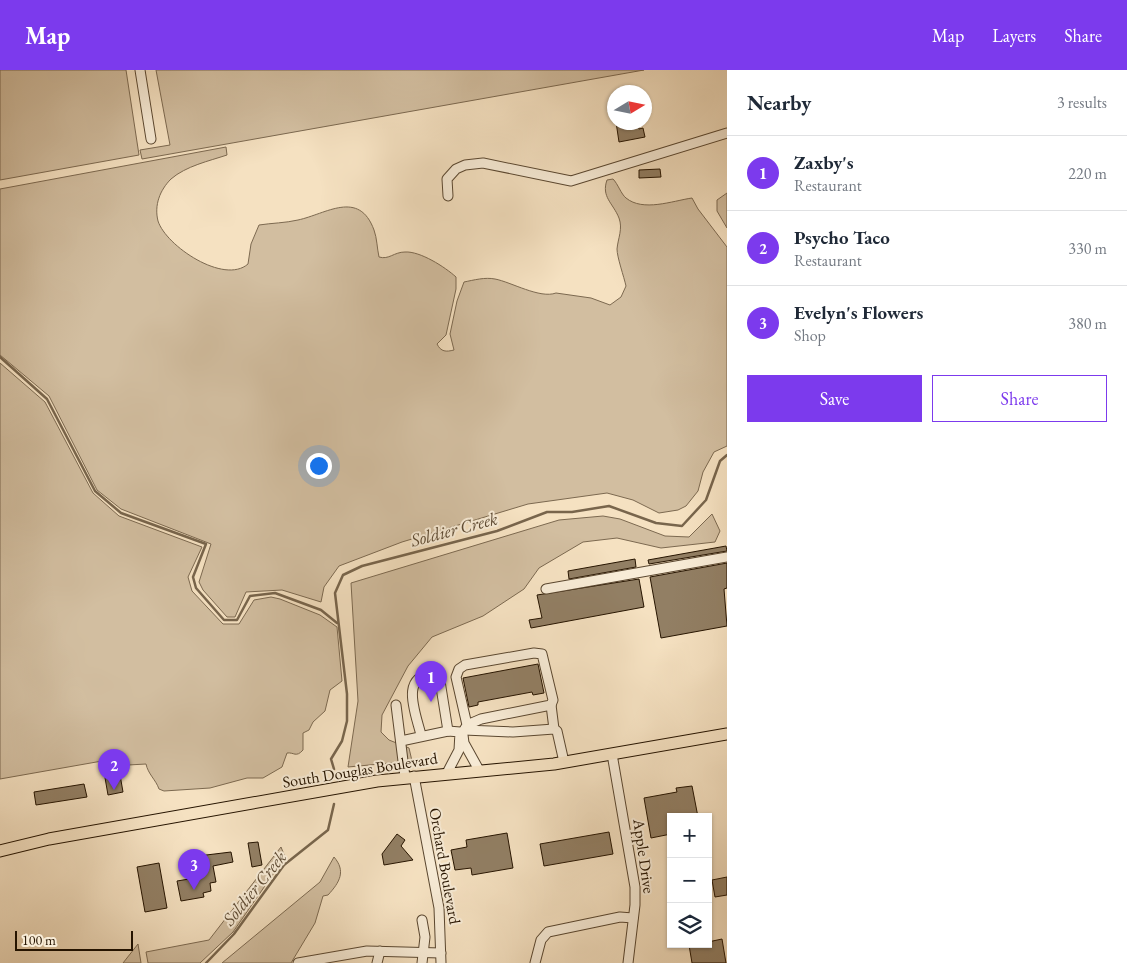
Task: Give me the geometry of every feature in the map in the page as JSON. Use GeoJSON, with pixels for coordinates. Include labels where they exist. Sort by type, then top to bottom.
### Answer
{"type":"FeatureCollection","features":[{"type":"Feature","properties":{"kind":"main road","name":"South Douglas Boulevard"},"geometry":{"type":"LineString","coordinates":[[0,851],[69,836],[409,776],[564,762],[727,734]]}},
{"type":"Feature","properties":{"kind":"street"},"geometry":{"type":"LineString","coordinates":[[140,70],[151,139]]}},
{"type":"Feature","properties":{"kind":"street"},"geometry":{"type":"LineString","coordinates":[[448,196],[447,179],[456,169],[465,165],[482,163],[571,181],[727,132]]}},
{"type":"Feature","properties":{"kind":"street"},"geometry":{"type":"LineString","coordinates":[[546,589],[727,557]]}},
{"type":"Feature","properties":{"kind":"street"},"geometry":{"type":"LineString","coordinates":[[479,770],[464,734],[456,677],[458,668],[465,665],[534,653],[542,654],[553,700],[551,705],[554,729],[557,731],[564,762]]}},
{"type":"Feature","properties":{"kind":"street"},"geometry":{"type":"LineString","coordinates":[[421,736],[412,690],[417,679],[424,676],[436,675],[440,681],[448,731]]}},
{"type":"Feature","properties":{"kind":"street","name":"Orchard Boulevard"},"geometry":{"type":"LineString","coordinates":[[396,705],[401,741],[440,908],[441,963]]}},
{"type":"Feature","properties":{"kind":"street"},"geometry":{"type":"LineString","coordinates":[[447,773],[459,750],[464,734],[481,719],[551,705]]}},
{"type":"Feature","properties":{"kind":"street"},"geometry":{"type":"LineString","coordinates":[[401,741],[448,731],[464,734],[554,729]]}},
{"type":"Feature","properties":{"kind":"street","name":"Apple Drive"},"geometry":{"type":"LineString","coordinates":[[612,754],[635,887],[628,963]]}},
{"type":"Feature","properties":{"kind":"street"},"geometry":{"type":"LineString","coordinates":[[535,963],[540,940],[548,932],[620,917],[633,918]]}},
{"type":"Feature","properties":{"kind":"street"},"geometry":{"type":"LineString","coordinates":[[422,920],[424,952],[422,963]]}},
{"type":"Feature","properties":{"kind":"street"},"geometry":{"type":"LineString","coordinates":[[298,963],[367,951],[441,953]]}},
{"type":"Feature","properties":{"kind":"street"},"geometry":{"type":"LineString","coordinates":[[378,963],[380,951]]}},
{"type":"Feature","properties":{"kind":"shaded area"},"geometry":{"type":"Polygon","coordinates":[[[0,70],[126,70],[139,155],[0,180],[0,70]]]}},
{"type":"Feature","properties":{"kind":"shaded area"},"geometry":{"type":"Polygon","coordinates":[[[156,70],[644,70],[142,159],[140,150],[170,145],[156,70]]]}},
{"type":"Feature","properties":{"kind":"shaded area"},"geometry":{"type":"Polygon","coordinates":[[[226,147],[227,155],[198,164],[177,174],[164,188],[157,204],[157,215],[163,231],[172,241],[197,260],[211,266],[225,270],[238,269],[248,264],[251,244],[259,225],[298,220],[341,207],[351,207],[360,210],[368,218],[374,230],[379,257],[383,258],[398,253],[411,252],[439,264],[456,277],[456,289],[446,335],[437,344],[440,349],[446,351],[454,350],[450,334],[457,301],[464,282],[491,278],[542,294],[556,293],[591,298],[610,305],[621,297],[626,286],[617,253],[620,222],[617,213],[608,200],[606,191],[607,180],[613,179],[626,198],[641,204],[658,204],[692,198],[698,209],[727,247],[727,446],[714,452],[703,472],[698,491],[686,506],[678,510],[659,513],[633,500],[607,493],[528,504],[402,542],[339,566],[324,587],[321,602],[282,590],[246,592],[235,617],[227,617],[203,590],[199,582],[211,544],[121,509],[97,490],[49,396],[0,355],[0,189],[226,147]]]}},
{"type":"Feature","properties":{"kind":"shaded area"},"geometry":{"type":"Polygon","coordinates":[[[727,193],[727,228],[717,211],[717,200],[727,193]]]}},
{"type":"Feature","properties":{"kind":"shaded area"},"geometry":{"type":"Polygon","coordinates":[[[0,363],[45,402],[93,493],[119,516],[202,547],[188,577],[192,591],[223,624],[239,624],[254,600],[271,597],[320,615],[337,627],[342,681],[330,690],[325,711],[313,722],[309,730],[303,733],[303,750],[297,754],[287,753],[282,767],[263,778],[247,778],[210,788],[164,791],[159,789],[146,764],[128,765],[120,770],[119,758],[0,779],[0,363]]]}},
{"type":"Feature","properties":{"kind":"shaded area"},"geometry":{"type":"Polygon","coordinates":[[[712,514],[720,531],[715,542],[661,548],[617,538],[583,542],[539,568],[524,589],[483,616],[432,637],[408,666],[382,715],[381,732],[389,740],[409,748],[412,761],[348,767],[358,701],[351,583],[559,520],[603,516],[620,519],[665,536],[689,537],[712,514]]]}},
{"type":"Feature","properties":{"kind":"shaded area"},"geometry":{"type":"Polygon","coordinates":[[[281,847],[285,857],[233,932],[200,963],[148,963],[146,952],[209,940],[281,847]]]}},
{"type":"Feature","properties":{"kind":"shaded area"},"geometry":{"type":"Polygon","coordinates":[[[334,857],[338,862],[341,872],[336,886],[328,895],[323,896],[315,923],[291,963],[222,963],[320,882],[334,857]]]}},
{"type":"Feature","properties":{"kind":"shaded area"},"geometry":{"type":"Polygon","coordinates":[[[138,944],[141,963],[123,963],[138,944]]]}},
{"type":"Feature","properties":{"kind":"building"},"geometry":{"type":"Polygon","coordinates":[[[617,130],[643,130],[645,137],[619,142],[617,130]]]}},
{"type":"Feature","properties":{"kind":"building"},"geometry":{"type":"Polygon","coordinates":[[[660,169],[661,177],[639,178],[639,170],[660,169]]]}},
{"type":"Feature","properties":{"kind":"building"},"geometry":{"type":"Polygon","coordinates":[[[726,546],[727,551],[649,564],[648,560],[726,546]]]}},
{"type":"Feature","properties":{"kind":"building"},"geometry":{"type":"Polygon","coordinates":[[[635,559],[636,567],[569,579],[568,571],[635,559]]]}},
{"type":"Feature","properties":{"kind":"building"},"geometry":{"type":"Polygon","coordinates":[[[727,563],[727,588],[724,589],[727,626],[661,638],[650,577],[727,563]]]}},
{"type":"Feature","properties":{"kind":"building"},"geometry":{"type":"Polygon","coordinates":[[[639,579],[644,607],[531,628],[529,620],[542,618],[537,595],[639,579]]]}},
{"type":"Feature","properties":{"kind":"building"},"geometry":{"type":"Polygon","coordinates":[[[538,664],[544,693],[533,695],[532,692],[478,702],[478,705],[469,707],[463,678],[538,664]]]}},
{"type":"Feature","properties":{"kind":"building"},"geometry":{"type":"Polygon","coordinates":[[[119,769],[123,792],[108,795],[104,772],[119,769]]]}},
{"type":"Feature","properties":{"kind":"building"},"geometry":{"type":"Polygon","coordinates":[[[84,784],[87,797],[36,805],[34,792],[84,784]]]}},
{"type":"Feature","properties":{"kind":"building"},"geometry":{"type":"Polygon","coordinates":[[[692,786],[697,813],[667,813],[667,835],[651,838],[644,798],[677,792],[676,788],[692,786]]]}},
{"type":"Feature","properties":{"kind":"building"},"geometry":{"type":"Polygon","coordinates":[[[609,832],[613,854],[544,866],[540,844],[609,832]]]}},
{"type":"Feature","properties":{"kind":"building"},"geometry":{"type":"Polygon","coordinates":[[[507,833],[513,868],[472,875],[471,868],[455,870],[451,850],[467,847],[466,840],[507,833]]]}},
{"type":"Feature","properties":{"kind":"building"},"geometry":{"type":"Polygon","coordinates":[[[397,834],[405,840],[401,846],[413,860],[384,865],[382,854],[397,834]]]}},
{"type":"Feature","properties":{"kind":"building"},"geometry":{"type":"Polygon","coordinates":[[[258,842],[262,865],[252,867],[248,843],[258,842]]]}},
{"type":"Feature","properties":{"kind":"building"},"geometry":{"type":"Polygon","coordinates":[[[231,852],[233,862],[213,866],[216,882],[210,883],[211,891],[203,893],[204,897],[181,901],[177,881],[201,877],[198,856],[231,852]]]}},
{"type":"Feature","properties":{"kind":"building"},"geometry":{"type":"Polygon","coordinates":[[[159,863],[167,908],[145,912],[137,867],[159,863]]]}},
{"type":"Feature","properties":{"kind":"building"},"geometry":{"type":"Polygon","coordinates":[[[727,877],[727,895],[715,897],[712,880],[727,877]]]}},
{"type":"Feature","properties":{"kind":"building"},"geometry":{"type":"Polygon","coordinates":[[[722,939],[726,963],[692,963],[690,948],[712,948],[712,941],[722,939]]]}},
{"type":"Feature","properties":{"kind":"waterway"},"geometry":{"type":"LineString","coordinates":[[0,357],[47,399],[95,491],[121,513],[206,544],[193,577],[196,588],[224,620],[237,620],[250,596],[275,593],[321,610],[337,623]]}},
{"type":"Feature","properties":{"kind":"waterway","name":"Soldier Creek"},"geometry":{"type":"LineString","coordinates":[[334,769],[331,759],[342,741],[347,721],[347,694],[335,593],[343,575],[362,566],[497,531],[547,512],[572,512],[609,506],[656,523],[682,526],[706,500],[720,461],[727,455]]}},
{"type":"Feature","properties":{"kind":"waterway","name":"Soldier Creek"},"geometry":{"type":"LineString","coordinates":[[206,963],[234,934],[284,865],[328,830],[334,804]]}},
{"type":"Feature","properties":{"kind":"place","name":"Zaxby's"},"geometry":{"type":"Point","coordinates":[431,702]}},
{"type":"Feature","properties":{"kind":"place","name":"Psycho Taco"},"geometry":{"type":"Point","coordinates":[114,790]}},
{"type":"Feature","properties":{"kind":"place","name":"Evelyn's Flowers"},"geometry":{"type":"Point","coordinates":[194,890]}}]}
